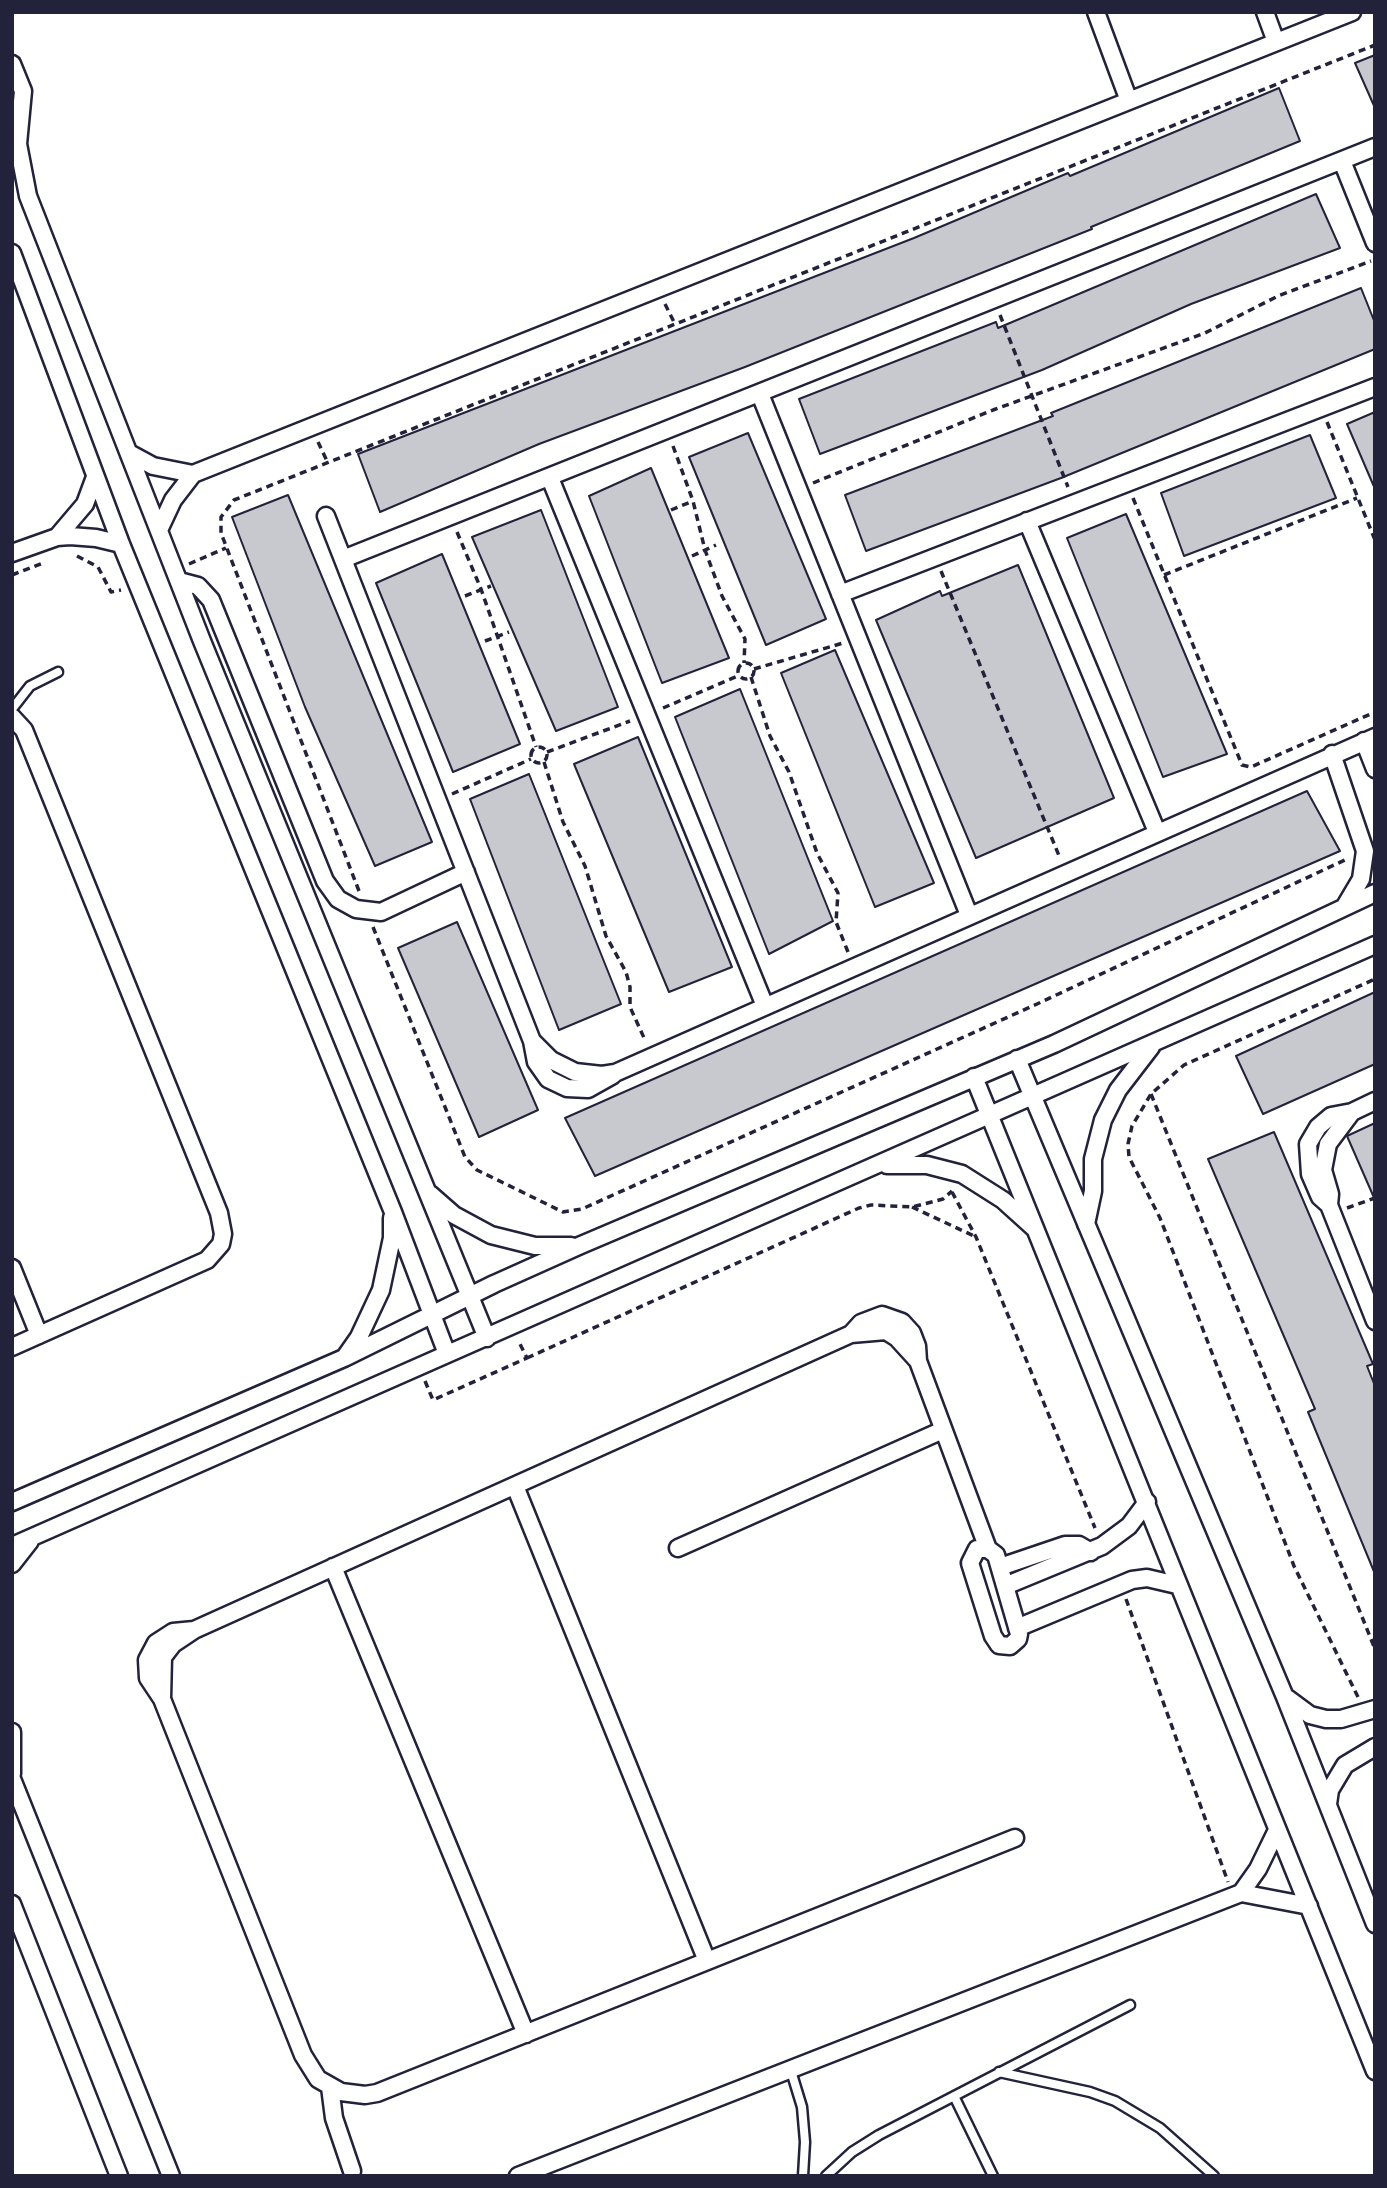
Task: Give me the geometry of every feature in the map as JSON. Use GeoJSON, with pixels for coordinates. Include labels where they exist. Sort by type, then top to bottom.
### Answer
{"type":"FeatureCollection","features":[{"type":"Feature","properties":{"kind":"street"},"geometry":{"type":"LineString","coordinates":[[1096,12],[1129,101]]}},
{"type":"Feature","properties":{"kind":"street"},"geometry":{"type":"LineString","coordinates":[[1265,12],[1276,42]]}},
{"type":"Feature","properties":{"kind":"street"},"geometry":{"type":"LineString","coordinates":[[159,530],[173,500],[193,474],[1352,12]]}},
{"type":"Feature","properties":{"kind":"street"},"geometry":{"type":"LineString","coordinates":[[12,64],[23,92],[18,145],[28,196],[177,576],[423,1188],[487,1338]]}},
{"type":"Feature","properties":{"kind":"street"},"geometry":{"type":"LineString","coordinates":[[343,559],[1375,147]]}},
{"type":"Feature","properties":{"kind":"street"},"geometry":{"type":"LineString","coordinates":[[1342,161],[1375,243]]}},
{"type":"Feature","properties":{"kind":"street"},"geometry":{"type":"LineString","coordinates":[[12,253],[137,585],[393,1212],[447,1354]]}},
{"type":"Feature","properties":{"kind":"street"},"geometry":{"type":"LineString","coordinates":[[840,594],[1375,387]]}},
{"type":"Feature","properties":{"kind":"street"},"geometry":{"type":"LineString","coordinates":[[760,394],[969,915]]}},
{"type":"Feature","properties":{"kind":"street"},"geometry":{"type":"LineString","coordinates":[[130,453],[153,467],[193,474]]}},
{"type":"Feature","properties":{"kind":"street"},"geometry":{"type":"LineString","coordinates":[[57,537],[85,504],[95,477]]}},
{"type":"Feature","properties":{"kind":"street"},"geometry":{"type":"LineString","coordinates":[[550,478],[765,1006]]}},
{"type":"Feature","properties":{"kind":"street"},"geometry":{"type":"LineString","coordinates":[[326,516],[532,1041],[551,1060],[575,1072],[602,1075],[615,1073],[1369,739],[1375,769]]}},
{"type":"Feature","properties":{"kind":"street"},"geometry":{"type":"LineString","coordinates":[[1027,521],[1157,832]]}},
{"type":"Feature","properties":{"kind":"street"},"geometry":{"type":"LineString","coordinates":[[12,553],[57,537],[83,536],[121,544]]}},
{"type":"Feature","properties":{"kind":"street"},"geometry":{"type":"LineString","coordinates":[[177,576],[198,586],[211,600],[325,881],[338,899],[367,912],[394,908],[466,872]]}},
{"type":"Feature","properties":{"kind":"street"},"geometry":{"type":"LineString","coordinates":[[12,717],[29,740],[219,1213],[223,1234],[221,1244],[207,1260],[12,1347]]}},
{"type":"Feature","properties":{"kind":"street"},"geometry":{"type":"LineString","coordinates":[[1332,754],[1370,849],[1361,879],[1344,908]]}},
{"type":"Feature","properties":{"kind":"street"},"geometry":{"type":"LineString","coordinates":[[12,1502],[344,1358],[581,1245],[1017,1059],[1375,893]]}},
{"type":"Feature","properties":{"kind":"street"},"geometry":{"type":"LineString","coordinates":[[12,1546],[418,1365],[513,1328],[1375,945]]}},
{"type":"Feature","properties":{"kind":"street"},"geometry":{"type":"LineString","coordinates":[[1086,1224],[1093,1191],[1093,1159],[1103,1120],[1118,1090],[1154,1043]]}},
{"type":"Feature","properties":{"kind":"street"},"geometry":{"type":"LineString","coordinates":[[1017,1059],[1285,1697],[1375,1924]]}},
{"type":"Feature","properties":{"kind":"street"},"geometry":{"type":"LineString","coordinates":[[974,1077],[1375,2071]]}},
{"type":"Feature","properties":{"kind":"street"},"geometry":{"type":"LineString","coordinates":[[1375,1101],[1352,1112],[1332,1136],[1325,1152],[1323,1170],[1330,1194],[1331,1210],[1375,1321]]}},
{"type":"Feature","properties":{"kind":"street"},"geometry":{"type":"LineString","coordinates":[[875,1167],[919,1164],[962,1174],[1003,1200],[1039,1233]]}},
{"type":"Feature","properties":{"kind":"street"},"geometry":{"type":"LineString","coordinates":[[423,1188],[454,1215],[491,1235],[535,1246],[581,1245]]}},
{"type":"Feature","properties":{"kind":"street"},"geometry":{"type":"LineString","coordinates":[[344,1358],[359,1337],[381,1290],[393,1212]]}},
{"type":"Feature","properties":{"kind":"street"},"geometry":{"type":"LineString","coordinates":[[12,1268],[39,1335]]}},
{"type":"Feature","properties":{"kind":"street"},"geometry":{"type":"LineString","coordinates":[[988,1549],[977,1549],[970,1563],[995,1641],[1004,1647],[1015,1644],[1018,1639],[1000,1567],[996,1555],[988,1549],[918,1361],[886,1331],[851,1334],[194,1629],[173,1644],[163,1657],[162,1699],[309,2068],[330,2087],[353,2095],[377,2093],[1015,1838]]}},
{"type":"Feature","properties":{"kind":"street"},"geometry":{"type":"LineString","coordinates":[[678,1548],[943,1430]]}},
{"type":"Feature","properties":{"kind":"street"},"geometry":{"type":"LineString","coordinates":[[515,1486],[707,1961]]}},
{"type":"Feature","properties":{"kind":"street"},"geometry":{"type":"LineString","coordinates":[[1005,1586],[1091,1552],[1118,1535],[1147,1502]]}},
{"type":"Feature","properties":{"kind":"street"},"geometry":{"type":"LineString","coordinates":[[12,1564],[33,1537]]}},
{"type":"Feature","properties":{"kind":"street"},"geometry":{"type":"LineString","coordinates":[[1000,1567],[1065,1545],[1079,1545],[1091,1552]]}},
{"type":"Feature","properties":{"kind":"street"},"geometry":{"type":"LineString","coordinates":[[333,1567],[526,2034]]}},
{"type":"Feature","properties":{"kind":"street"},"geometry":{"type":"LineString","coordinates":[[1017,1628],[1132,1580],[1147,1578],[1177,1585]]}},
{"type":"Feature","properties":{"kind":"street"},"geometry":{"type":"LineString","coordinates":[[1285,1697],[1310,1715],[1326,1719],[1342,1719],[1370,1711]]}},
{"type":"Feature","properties":{"kind":"street"},"geometry":{"type":"LineString","coordinates":[[12,1732],[12,1776],[171,2176]]}},
{"type":"Feature","properties":{"kind":"street"},"geometry":{"type":"LineString","coordinates":[[1328,1804],[1331,1790],[1341,1771],[1373,1751]]}},
{"type":"Feature","properties":{"kind":"street"},"geometry":{"type":"LineString","coordinates":[[518,2176],[1241,1892],[1258,1869],[1277,1830]]}},
{"type":"Feature","properties":{"kind":"street"},"geometry":{"type":"LineString","coordinates":[[1241,1892],[1309,1906]]}},
{"type":"Feature","properties":{"kind":"street"},"geometry":{"type":"LineString","coordinates":[[12,1904],[119,2176]]}},
{"type":"Feature","properties":{"kind":"street"},"geometry":{"type":"LineString","coordinates":[[330,2087],[334,2118],[352,2171]]}},
{"type":"Feature","properties":{"kind":"lane"},"geometry":{"type":"LineString","coordinates":[[12,709],[30,686],[58,672]]}},
{"type":"Feature","properties":{"kind":"lane"},"geometry":{"type":"LineString","coordinates":[[1355,955],[1375,954]]}},
{"type":"Feature","properties":{"kind":"lane"},"geometry":{"type":"LineString","coordinates":[[826,2176],[865,2143],[1130,2005]]}},
{"type":"Feature","properties":{"kind":"lane"},"geometry":{"type":"LineString","coordinates":[[791,2071],[802,2107],[805,2142],[803,2176]]}},
{"type":"Feature","properties":{"kind":"lane"},"geometry":{"type":"LineString","coordinates":[[999,2072],[1064,2085],[1115,2101],[1160,2128],[1214,2176]]}},
{"type":"Feature","properties":{"kind":"lane"},"geometry":{"type":"LineString","coordinates":[[954,2096],[993,2176]]}},
{"type":"Feature","properties":{"kind":"path"},"geometry":{"type":"LineString","coordinates":[[1370,849],[1037,1004],[582,1209],[563,1212],[477,1170],[465,1157],[226,548],[221,533],[221,517],[228,504],[240,496],[1375,45]]}},
{"type":"Feature","properties":{"kind":"path"},"geometry":{"type":"LineString","coordinates":[[798,489],[1213,330],[1278,296],[1375,259]]}},
{"type":"Feature","properties":{"kind":"path"},"geometry":{"type":"LineString","coordinates":[[995,300],[1074,503]]}},
{"type":"Feature","properties":{"kind":"path"},"geometry":{"type":"LineString","coordinates":[[1321,408],[1375,540]]}},
{"type":"Feature","properties":{"kind":"path"},"geometry":{"type":"LineString","coordinates":[[668,431],[693,501],[705,551],[722,596],[745,639],[744,663],[739,668],[740,675],[751,677]]}},
{"type":"Feature","properties":{"kind":"path"},"geometry":{"type":"LineString","coordinates":[[1126,483],[1242,765],[1251,767],[1375,712]]}},
{"type":"Feature","properties":{"kind":"path"},"geometry":{"type":"LineString","coordinates":[[1164,575],[1357,498]]}},
{"type":"Feature","properties":{"kind":"path"},"geometry":{"type":"LineString","coordinates":[[671,510],[693,501]]}},
{"type":"Feature","properties":{"kind":"path"},"geometry":{"type":"LineString","coordinates":[[451,517],[481,589],[536,747],[547,752],[544,762],[563,822],[585,866],[606,936],[626,972],[630,988],[629,1007],[653,1056]]}},
{"type":"Feature","properties":{"kind":"path"},"geometry":{"type":"LineString","coordinates":[[692,556],[716,545]]}},
{"type":"Feature","properties":{"kind":"path"},"geometry":{"type":"LineString","coordinates":[[177,576],[226,548]]}},
{"type":"Feature","properties":{"kind":"path"},"geometry":{"type":"LineString","coordinates":[[69,556],[79,556],[98,567],[111,592],[137,585]]}},
{"type":"Feature","properties":{"kind":"path"},"geometry":{"type":"LineString","coordinates":[[935,556],[1066,872]]}},
{"type":"Feature","properties":{"kind":"path"},"geometry":{"type":"LineString","coordinates":[[12,575],[48,561]]}},
{"type":"Feature","properties":{"kind":"path"},"geometry":{"type":"LineString","coordinates":[[465,596],[491,586]]}},
{"type":"Feature","properties":{"kind":"path"},"geometry":{"type":"LineString","coordinates":[[485,641],[509,632]]}},
{"type":"Feature","properties":{"kind":"path"},"geometry":{"type":"LineString","coordinates":[[744,663],[754,669],[858,639]]}},
{"type":"Feature","properties":{"kind":"path"},"geometry":{"type":"LineString","coordinates":[[754,669],[751,677],[770,736],[789,772],[817,853],[838,893],[836,922],[854,967]]}},
{"type":"Feature","properties":{"kind":"path"},"geometry":{"type":"LineString","coordinates":[[531,759],[531,752],[536,747]]}},
{"type":"Feature","properties":{"kind":"path"},"geometry":{"type":"LineString","coordinates":[[438,801],[531,759]]}},
{"type":"Feature","properties":{"kind":"path"},"geometry":{"type":"LineString","coordinates":[[531,759],[537,764],[544,762]]}},
{"type":"Feature","properties":{"kind":"path"},"geometry":{"type":"LineString","coordinates":[[1370,1711],[1294,1566],[1160,1218],[1129,1157],[1128,1144],[1132,1126],[1151,1094],[1184,1065],[1375,979]]}},
{"type":"Feature","properties":{"kind":"path"},"geometry":{"type":"LineString","coordinates":[[1151,1094],[1375,1649]]}},
{"type":"Feature","properties":{"kind":"path"},"geometry":{"type":"LineString","coordinates":[[418,1365],[433,1400],[859,1208],[871,1205],[912,1207],[943,1199],[952,1192],[962,1174]]}},
{"type":"Feature","properties":{"kind":"path"},"geometry":{"type":"LineString","coordinates":[[1331,1210],[1375,1198]]}},
{"type":"Feature","properties":{"kind":"path"},"geometry":{"type":"LineString","coordinates":[[912,1207],[976,1237]]}},
{"type":"Feature","properties":{"kind":"path"},"geometry":{"type":"LineString","coordinates":[[513,1328],[527,1359]]}},
{"type":"Feature","properties":{"kind":"building"},"geometry":{"type":"Polygon","coordinates":[[[1375,55],[1375,108],[1355,63],[1375,55]]]}},
{"type":"Feature","properties":{"kind":"building"},"geometry":{"type":"Polygon","coordinates":[[[1279,88],[1300,141],[1091,227],[1092,229],[745,367],[539,444],[380,512],[358,454],[914,238],[1279,88]]]}},
{"type":"Feature","properties":{"kind":"building"},"geometry":{"type":"Polygon","coordinates":[[[1316,194],[1340,248],[1191,304],[1042,370],[820,454],[799,399],[996,322],[998,328],[1316,194]]]}},
{"type":"Feature","properties":{"kind":"building"},"geometry":{"type":"Polygon","coordinates":[[[1361,288],[1375,323],[1375,349],[1061,478],[866,551],[845,495],[1053,416],[1051,413],[1361,288]]]}},
{"type":"Feature","properties":{"kind":"building"},"geometry":{"type":"Polygon","coordinates":[[[1375,412],[1375,489],[1347,424],[1375,412]]]}},
{"type":"Feature","properties":{"kind":"building"},"geometry":{"type":"Polygon","coordinates":[[[748,433],[826,619],[766,645],[689,457],[748,433]]]}},
{"type":"Feature","properties":{"kind":"building"},"geometry":{"type":"Polygon","coordinates":[[[1310,435],[1336,498],[1184,556],[1161,493],[1310,435]]]}},
{"type":"Feature","properties":{"kind":"building"},"geometry":{"type":"Polygon","coordinates":[[[651,468],[729,658],[662,683],[589,496],[651,468]]]}},
{"type":"Feature","properties":{"kind":"building"},"geometry":{"type":"Polygon","coordinates":[[[288,495],[432,842],[375,866],[305,707],[232,517],[288,495]]]}},
{"type":"Feature","properties":{"kind":"building"},"geometry":{"type":"Polygon","coordinates":[[[541,510],[618,707],[556,731],[472,537],[541,510]]]}},
{"type":"Feature","properties":{"kind":"building"},"geometry":{"type":"Polygon","coordinates":[[[1126,514],[1227,754],[1163,777],[1067,538],[1126,514]]]}},
{"type":"Feature","properties":{"kind":"building"},"geometry":{"type":"Polygon","coordinates":[[[442,554],[520,744],[453,772],[376,583],[442,554]]]}},
{"type":"Feature","properties":{"kind":"building"},"geometry":{"type":"Polygon","coordinates":[[[1018,565],[1114,798],[976,858],[876,620],[940,591],[942,596],[1018,565]]]}},
{"type":"Feature","properties":{"kind":"building"},"geometry":{"type":"Polygon","coordinates":[[[835,650],[934,883],[875,907],[781,673],[835,650]]]}},
{"type":"Feature","properties":{"kind":"building"},"geometry":{"type":"Polygon","coordinates":[[[740,689],[833,921],[769,954],[675,717],[740,689]]]}},
{"type":"Feature","properties":{"kind":"building"},"geometry":{"type":"Polygon","coordinates":[[[638,737],[732,967],[669,992],[574,764],[638,737]]]}},
{"type":"Feature","properties":{"kind":"building"},"geometry":{"type":"Polygon","coordinates":[[[529,774],[621,1004],[559,1030],[470,799],[529,774]]]}},
{"type":"Feature","properties":{"kind":"building"},"geometry":{"type":"Polygon","coordinates":[[[1307,791],[1340,851],[595,1176],[565,1118],[1307,791]]]}},
{"type":"Feature","properties":{"kind":"building"},"geometry":{"type":"Polygon","coordinates":[[[457,922],[538,1110],[479,1137],[398,948],[457,922]]]}},
{"type":"Feature","properties":{"kind":"building"},"geometry":{"type":"Polygon","coordinates":[[[1375,992],[1375,1064],[1263,1114],[1236,1056],[1375,992]]]}},
{"type":"Feature","properties":{"kind":"building"},"geometry":{"type":"Polygon","coordinates":[[[1375,1123],[1375,1200],[1347,1136],[1375,1123]]]}},
{"type":"Feature","properties":{"kind":"building"},"geometry":{"type":"Polygon","coordinates":[[[1274,1132],[1373,1364],[1367,1366],[1375,1386],[1375,1574],[1308,1412],[1315,1409],[1208,1159],[1274,1132]]]}}]}
